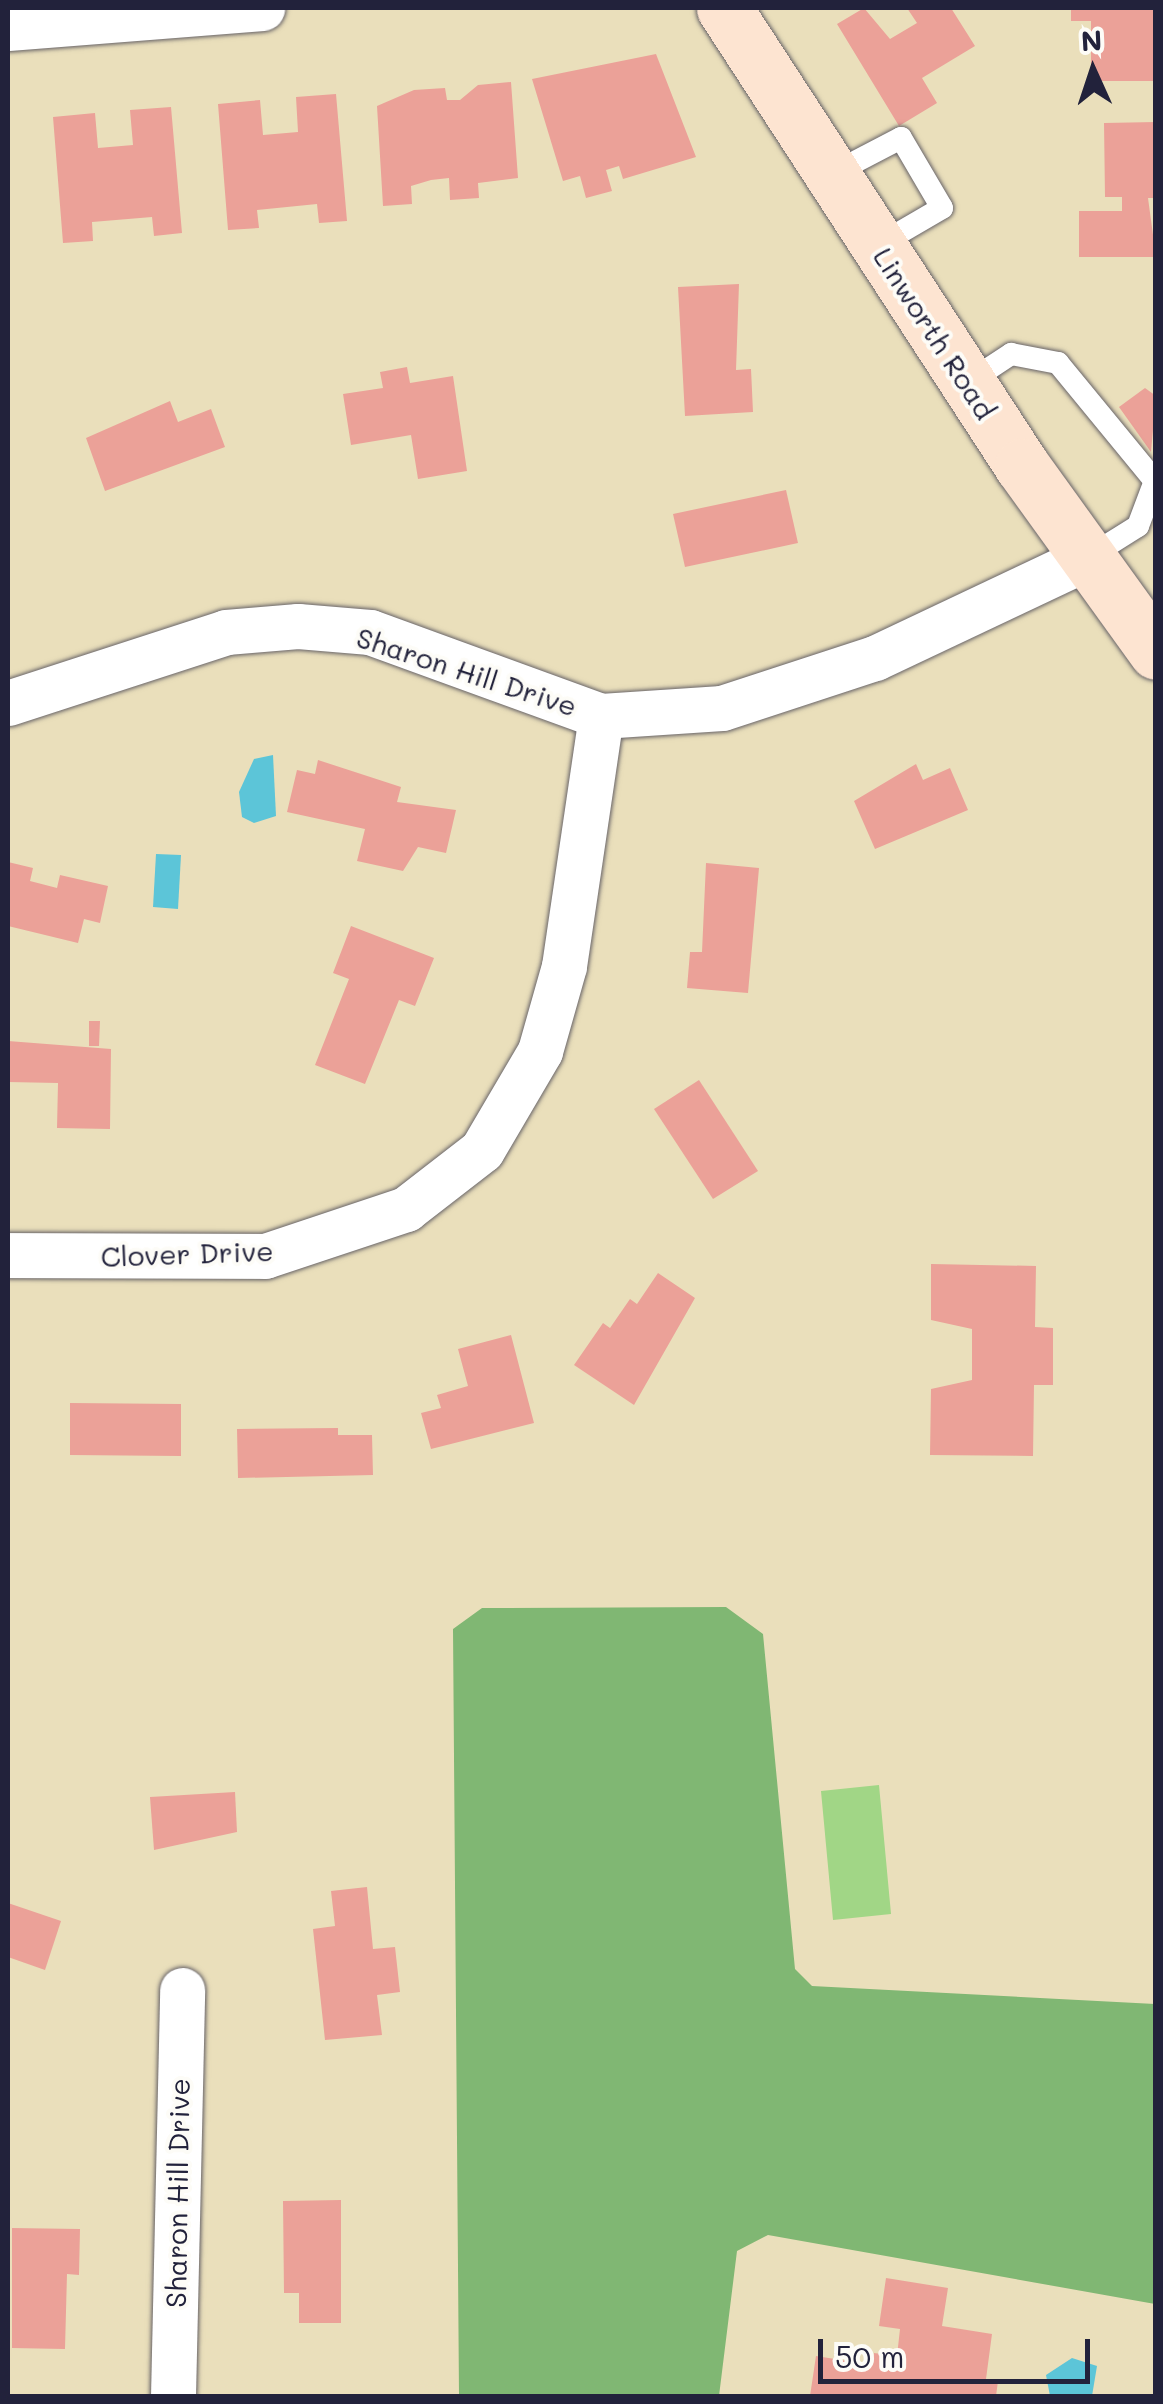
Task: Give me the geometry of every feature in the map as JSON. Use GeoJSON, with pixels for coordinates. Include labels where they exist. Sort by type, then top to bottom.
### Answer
{"type":"FeatureCollection","features":[{"type":"Feature","properties":{"kind":"main road","name":"Linworth Road"},"geometry":{"type":"LineString","coordinates":[[724,8],[968,382],[1156,652]]}},
{"type":"Feature","properties":{"kind":"street"},"geometry":{"type":"LineString","coordinates":[[8,28],[262,8]]}},
{"type":"Feature","properties":{"kind":"street","name":"Sharon Hill Drive"},"geometry":{"type":"LineString","coordinates":[[8,704],[226,632],[298,626],[370,632],[601,716],[722,708],[875,658],[1087,558]]}},
{"type":"Feature","properties":{"kind":"street","name":"Clover Drive"},"geometry":{"type":"LineString","coordinates":[[8,1255],[265,1256],[406,1209],[482,1150],[540,1051],[564,966],[601,716]]}},
{"type":"Feature","properties":{"kind":"street","name":"Sharon Hill Drive"},"geometry":{"type":"LineString","coordinates":[[173,2396],[182,1990]]}},
{"type":"Feature","properties":{"kind":"lane"},"geometry":{"type":"LineString","coordinates":[[830,175],[901,138],[942,208],[878,246]]}},
{"type":"Feature","properties":{"kind":"lane"},"geometry":{"type":"LineString","coordinates":[[968,382],[1011,354],[1058,363],[1155,481],[1138,526],[1087,558]]}},
{"type":"Feature","properties":{"kind":"green space"},"geometry":{"type":"Polygon","coordinates":[[[726,1607],[763,1634],[795,1969],[812,1986],[1155,2004],[1155,2304],[768,2235],[737,2251],[719,2396],[459,2396],[453,1629],[482,1608],[726,1607]]]}},
{"type":"Feature","properties":{"kind":"green space"},"geometry":{"type":"Polygon","coordinates":[[[879,1785],[891,1914],[833,1920],[821,1791],[879,1785]]]}},
{"type":"Feature","properties":{"kind":"water"},"geometry":{"type":"Polygon","coordinates":[[[273,755],[276,816],[254,823],[242,817],[239,792],[254,759],[273,755]]]}},
{"type":"Feature","properties":{"kind":"water"},"geometry":{"type":"Polygon","coordinates":[[[156,854],[181,855],[178,909],[153,907],[156,854]]]}},
{"type":"Feature","properties":{"kind":"water"},"geometry":{"type":"Polygon","coordinates":[[[1072,2358],[1097,2366],[1092,2396],[1050,2396],[1046,2375],[1072,2358]]]}},
{"type":"Feature","properties":{"kind":"building"},"geometry":{"type":"Polygon","coordinates":[[[864,8],[890,39],[917,23],[907,8],[951,8],[975,46],[922,78],[937,103],[899,126],[837,24],[864,8]]]}},
{"type":"Feature","properties":{"kind":"building"},"geometry":{"type":"Polygon","coordinates":[[[1071,8],[1154,8],[1155,81],[1091,81],[1091,21],[1071,21],[1071,8]]]}},
{"type":"Feature","properties":{"kind":"building"},"geometry":{"type":"Polygon","coordinates":[[[656,54],[696,157],[623,179],[619,166],[606,170],[612,191],[586,198],[580,176],[563,181],[532,79],[656,54]]]}},
{"type":"Feature","properties":{"kind":"building"},"geometry":{"type":"Polygon","coordinates":[[[511,82],[518,178],[478,183],[479,198],[450,200],[449,178],[431,180],[411,186],[412,204],[383,206],[377,106],[414,90],[445,88],[447,100],[460,100],[478,85],[511,82]]]}},
{"type":"Feature","properties":{"kind":"building"},"geometry":{"type":"Polygon","coordinates":[[[336,94],[347,221],[319,223],[317,204],[257,210],[259,228],[228,230],[218,104],[260,100],[263,135],[298,132],[296,97],[336,94]]]}},
{"type":"Feature","properties":{"kind":"building"},"geometry":{"type":"Polygon","coordinates":[[[171,107],[182,233],[154,236],[152,217],[92,222],[93,241],[63,243],[53,117],[95,113],[98,148],[133,145],[130,110],[171,107]]]}},
{"type":"Feature","properties":{"kind":"building"},"geometry":{"type":"Polygon","coordinates":[[[1156,122],[1156,198],[1148,198],[1156,257],[1079,257],[1079,211],[1122,211],[1122,197],[1105,197],[1104,123],[1156,122]]]}},
{"type":"Feature","properties":{"kind":"building"},"geometry":{"type":"Polygon","coordinates":[[[739,284],[736,370],[751,369],[753,412],[685,416],[678,287],[739,284]]]}},
{"type":"Feature","properties":{"kind":"building"},"geometry":{"type":"Polygon","coordinates":[[[407,367],[410,383],[453,376],[467,471],[418,479],[411,435],[351,445],[343,394],[383,388],[380,372],[407,367]]]}},
{"type":"Feature","properties":{"kind":"building"},"geometry":{"type":"Polygon","coordinates":[[[1145,388],[1156,396],[1151,452],[1119,407],[1145,388]]]}},
{"type":"Feature","properties":{"kind":"building"},"geometry":{"type":"Polygon","coordinates":[[[170,401],[178,422],[211,409],[225,447],[105,491],[86,438],[170,401]]]}},
{"type":"Feature","properties":{"kind":"building"},"geometry":{"type":"Polygon","coordinates":[[[786,490],[798,543],[685,567],[673,514],[786,490]]]}},
{"type":"Feature","properties":{"kind":"building"},"geometry":{"type":"Polygon","coordinates":[[[318,760],[401,787],[397,802],[456,810],[446,853],[418,847],[403,871],[357,861],[365,829],[287,812],[297,770],[315,774],[318,760]]]}},
{"type":"Feature","properties":{"kind":"building"},"geometry":{"type":"Polygon","coordinates":[[[916,764],[923,780],[950,768],[968,810],[875,849],[854,801],[916,764]]]}},
{"type":"Feature","properties":{"kind":"building"},"geometry":{"type":"Polygon","coordinates":[[[8,862],[33,868],[30,881],[57,888],[60,875],[108,886],[100,923],[84,919],[78,943],[8,926],[8,862]]]}},
{"type":"Feature","properties":{"kind":"building"},"geometry":{"type":"Polygon","coordinates":[[[706,863],[759,868],[748,993],[687,988],[690,952],[702,952],[706,863]]]}},
{"type":"Feature","properties":{"kind":"building"},"geometry":{"type":"Polygon","coordinates":[[[351,926],[434,958],[415,1006],[399,1000],[365,1084],[315,1065],[349,979],[333,973],[351,926]]]}},
{"type":"Feature","properties":{"kind":"building"},"geometry":{"type":"Polygon","coordinates":[[[89,1021],[100,1021],[99,1046],[89,1046],[89,1021]]]}},
{"type":"Feature","properties":{"kind":"building"},"geometry":{"type":"Polygon","coordinates":[[[8,1041],[111,1049],[110,1129],[57,1128],[58,1083],[8,1082],[8,1041]]]}},
{"type":"Feature","properties":{"kind":"building"},"geometry":{"type":"Polygon","coordinates":[[[699,1080],[758,1171],[713,1199],[654,1109],[699,1080]]]}},
{"type":"Feature","properties":{"kind":"building"},"geometry":{"type":"Polygon","coordinates":[[[931,1264],[1036,1266],[1035,1327],[1053,1328],[1053,1385],[1034,1385],[1033,1456],[930,1455],[931,1389],[972,1380],[972,1329],[931,1320],[931,1264]]]}},
{"type":"Feature","properties":{"kind":"building"},"geometry":{"type":"Polygon","coordinates":[[[658,1273],[695,1298],[634,1405],[574,1365],[603,1323],[610,1328],[630,1299],[637,1304],[658,1273]]]}},
{"type":"Feature","properties":{"kind":"building"},"geometry":{"type":"Polygon","coordinates":[[[511,1335],[534,1423],[431,1449],[421,1413],[441,1408],[437,1395],[468,1386],[458,1349],[511,1335]]]}},
{"type":"Feature","properties":{"kind":"building"},"geometry":{"type":"Polygon","coordinates":[[[70,1403],[181,1404],[181,1456],[70,1455],[70,1403]]]}},
{"type":"Feature","properties":{"kind":"building"},"geometry":{"type":"Polygon","coordinates":[[[338,1428],[338,1435],[372,1435],[373,1475],[238,1478],[237,1429],[338,1428]]]}},
{"type":"Feature","properties":{"kind":"building"},"geometry":{"type":"Polygon","coordinates":[[[235,1792],[237,1832],[154,1850],[150,1797],[235,1792]]]}},
{"type":"Feature","properties":{"kind":"building"},"geometry":{"type":"Polygon","coordinates":[[[367,1887],[373,1949],[395,1947],[400,1992],[377,1995],[382,2035],[325,2040],[313,1929],[335,1926],[331,1891],[367,1887]]]}},
{"type":"Feature","properties":{"kind":"building"},"geometry":{"type":"Polygon","coordinates":[[[8,1903],[61,1921],[45,1970],[8,1957],[8,1903]]]}},
{"type":"Feature","properties":{"kind":"building"},"geometry":{"type":"Polygon","coordinates":[[[341,2200],[341,2323],[299,2323],[299,2293],[284,2293],[283,2201],[341,2200]]]}},
{"type":"Feature","properties":{"kind":"building"},"geometry":{"type":"Polygon","coordinates":[[[12,2228],[80,2229],[79,2275],[67,2274],[65,2349],[12,2348],[12,2228]]]}},
{"type":"Feature","properties":{"kind":"building"},"geometry":{"type":"Polygon","coordinates":[[[886,2278],[948,2288],[942,2326],[992,2334],[986,2379],[998,2381],[996,2396],[810,2396],[816,2356],[873,2365],[874,2353],[897,2356],[900,2329],[879,2326],[886,2278]]]}}]}
